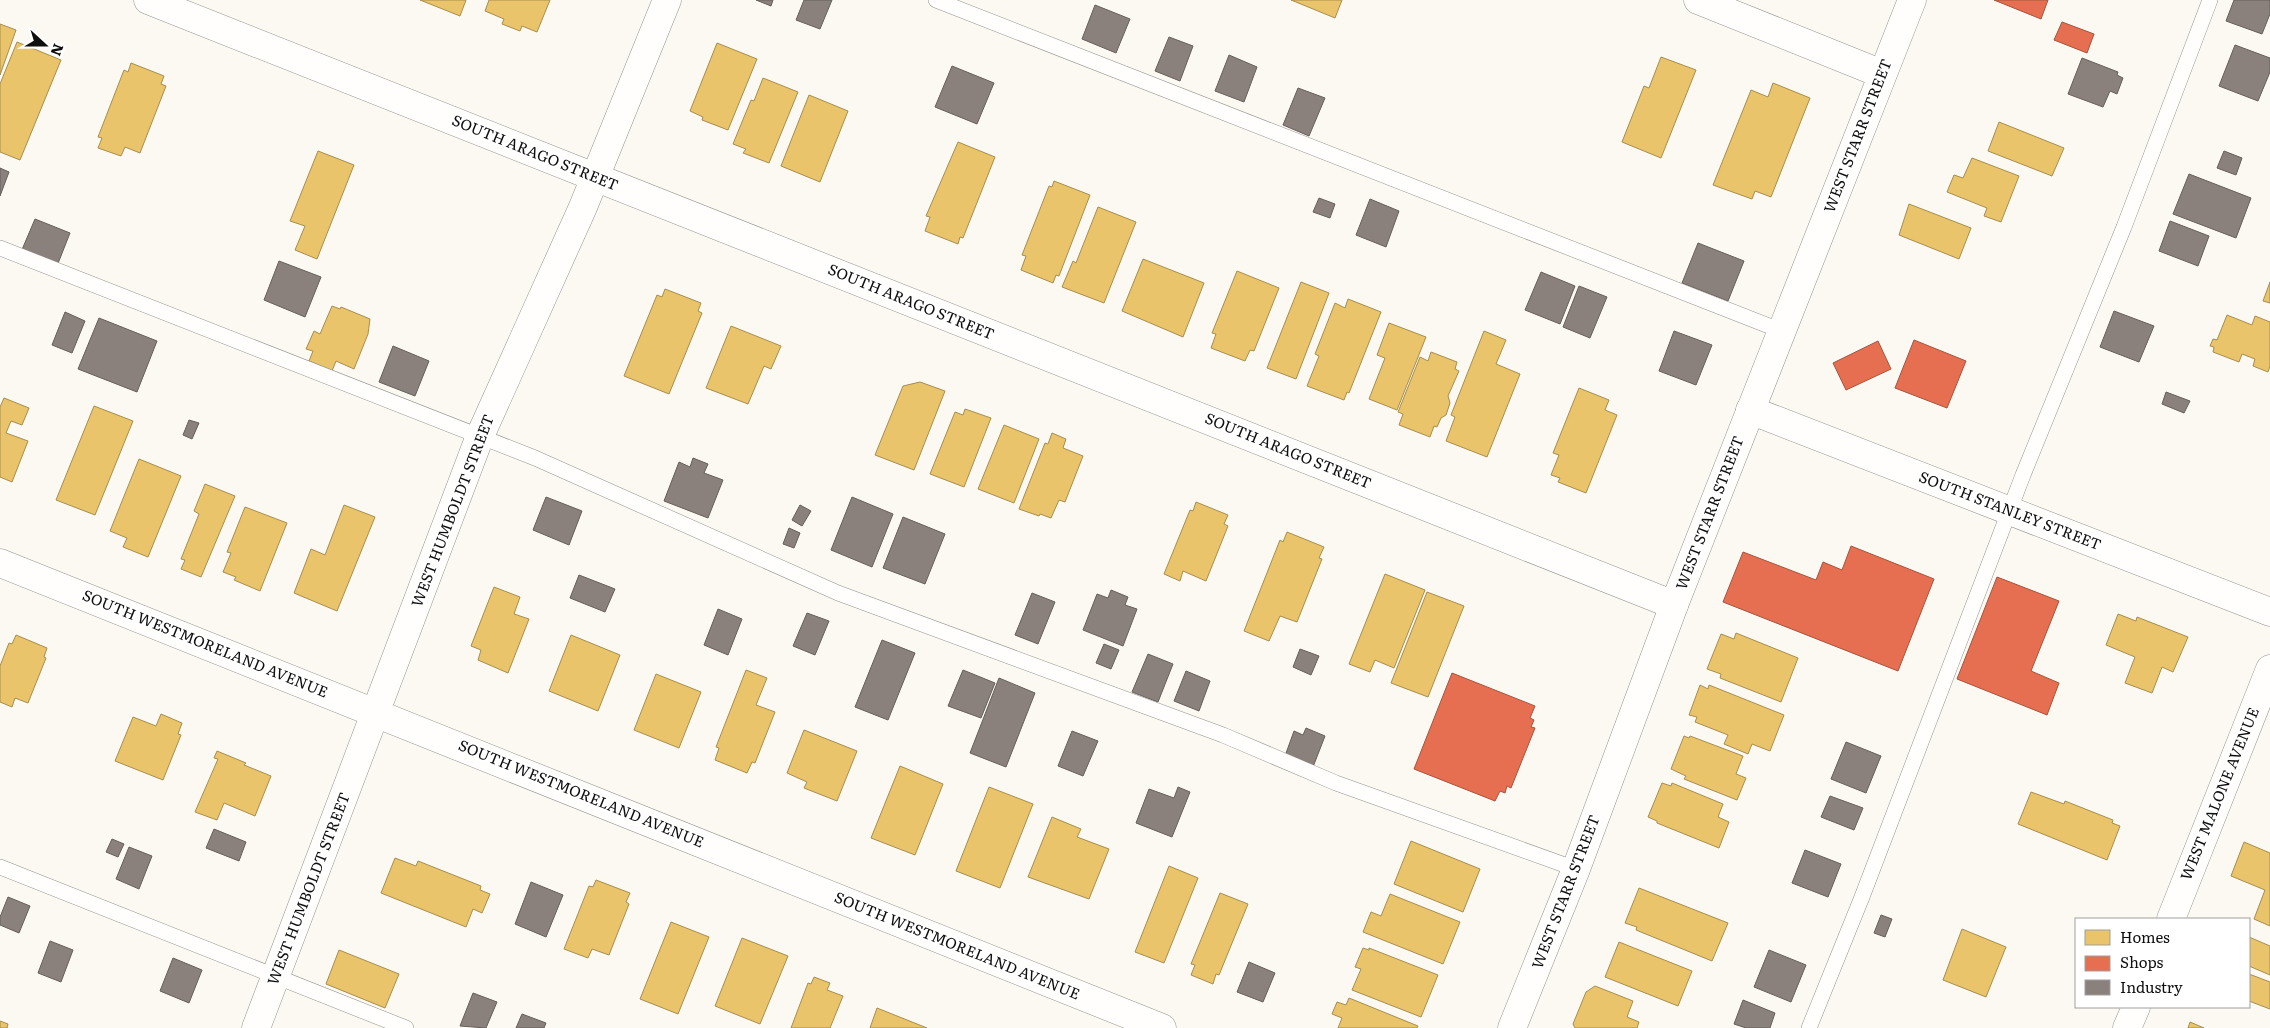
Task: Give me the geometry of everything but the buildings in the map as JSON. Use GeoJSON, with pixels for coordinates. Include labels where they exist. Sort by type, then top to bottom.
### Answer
{"type":"FeatureCollection","features":[{"type":"Feature","properties":{"kind":"street","name":"SOUTH ARAGO STREET"},"geometry":{"type":"LineString","coordinates":[[148,0],[1674,604]]}},
{"type":"Feature","properties":{"kind":"street","name":"WEST HUMBOLDT STREET"},"geometry":{"type":"LineString","coordinates":[[256,1028],[377,713],[480,436],[594,177],[667,0]]}},
{"type":"Feature","properties":{"kind":"street"},"geometry":{"type":"LineString","coordinates":[[1698,0],[1882,74]]}},
{"type":"Feature","properties":{"kind":"street","name":"WEST STARR STREET"},"geometry":{"type":"LineString","coordinates":[[1512,1028],[1576,870],[1674,604],[1912,0]]}},
{"type":"Feature","properties":{"kind":"street","name":"SOUTH STANLEY STREET"},"geometry":{"type":"LineString","coordinates":[[1750,410],[2270,612]]}},
{"type":"Feature","properties":{"kind":"street","name":"SOUTH WESTMORELAND AVENUE"},"geometry":{"type":"LineString","coordinates":[[0,562],[1162,1028]]}},
{"type":"Feature","properties":{"kind":"street","name":"WEST MALONE AVENUE"},"geometry":{"type":"LineString","coordinates":[[2171,918],[2270,669]]}},
{"type":"Feature","properties":{"kind":"street"},"geometry":{"type":"LineString","coordinates":[[2128,1028],[2136,1008]]}},
{"type":"Feature","properties":{"kind":"lane"},"geometry":{"type":"LineString","coordinates":[[936,0],[1782,331]]}},
{"type":"Feature","properties":{"kind":"lane"},"geometry":{"type":"LineString","coordinates":[[1809,1028],[1862,897],[2009,511],[2124,227],[2210,0]]}},
{"type":"Feature","properties":{"kind":"lane"},"geometry":{"type":"LineString","coordinates":[[0,248],[396,402],[446,425],[480,436],[535,458],[838,594],[1223,735],[1336,783],[1576,870]]}},
{"type":"Feature","properties":{"kind":"lane"},"geometry":{"type":"LineString","coordinates":[[0,867],[406,1028]]}}]}
